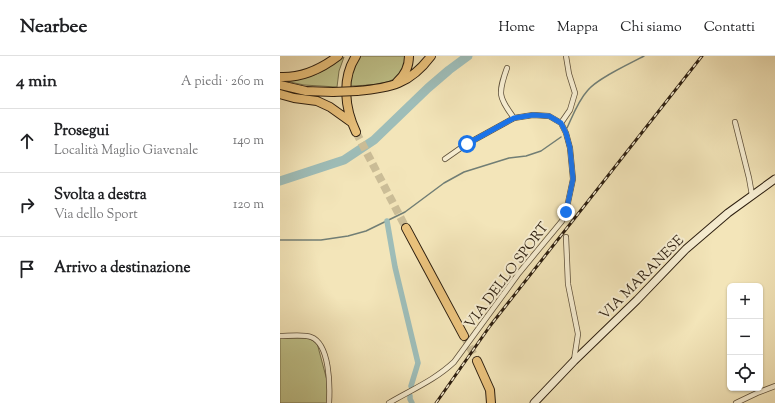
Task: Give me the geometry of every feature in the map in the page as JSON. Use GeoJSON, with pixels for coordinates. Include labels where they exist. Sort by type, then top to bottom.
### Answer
{"type":"FeatureCollection","features":[{"type":"Feature","properties":{"kind":"highway"},"geometry":{"type":"LineString","coordinates":[[280,77],[296,76],[312,72],[338,56]]}},
{"type":"Feature","properties":{"kind":"highway"},"geometry":{"type":"LineString","coordinates":[[350,56],[343,73],[341,93],[346,111],[354,127]]}},
{"type":"Feature","properties":{"kind":"highway"},"geometry":{"type":"LineString","coordinates":[[354,127],[348,108],[346,92],[347,75],[356,56]]}},
{"type":"Feature","properties":{"kind":"highway"},"geometry":{"type":"LineString","coordinates":[[393,85],[401,79],[405,73],[409,63],[409,56]]}},
{"type":"Feature","properties":{"kind":"highway"},"geometry":{"type":"LineString","coordinates":[[280,85],[306,91],[333,92],[371,90],[393,85],[408,79],[417,72],[431,56]]}},
{"type":"Feature","properties":{"kind":"highway"},"geometry":{"type":"LineString","coordinates":[[280,94],[294,98],[317,101],[330,106],[354,127]]}},
{"type":"Feature","properties":{"kind":"highway"},"geometry":{"type":"LineString","coordinates":[[406,228],[464,336]]}},
{"type":"Feature","properties":{"kind":"highway"},"geometry":{"type":"LineString","coordinates":[[477,361],[490,390],[491,403]]}},
{"type":"Feature","properties":{"kind":"main road","name":"VIA MARANESE"},"geometry":{"type":"LineString","coordinates":[[534,403],[686,249],[728,213],[775,179]]}},
{"type":"Feature","properties":{"kind":"street"},"geometry":{"type":"LineString","coordinates":[[445,159],[465,145],[514,118],[533,115],[549,116],[562,125],[570,110],[575,93],[569,74],[566,56]]}},
{"type":"Feature","properties":{"kind":"street"},"geometry":{"type":"LineString","coordinates":[[507,68],[500,87],[502,100],[514,118]]}},
{"type":"Feature","properties":{"kind":"street"},"geometry":{"type":"LineString","coordinates":[[735,122],[752,195]]}},
{"type":"Feature","properties":{"kind":"street","name":"VIA DELLO SPORT"},"geometry":{"type":"LineString","coordinates":[[389,403],[430,380],[454,362],[520,273],[562,220],[566,212],[573,179],[570,148],[562,125]]}},
{"type":"Feature","properties":{"kind":"street"},"geometry":{"type":"LineString","coordinates":[[566,237],[568,284],[578,334],[574,361]]}},
{"type":"Feature","properties":{"kind":"street"},"geometry":{"type":"LineString","coordinates":[[280,336],[310,336],[319,342],[324,351],[328,367],[329,403]]}},
{"type":"Feature","properties":{"kind":"street"},"geometry":{"type":"LineString","coordinates":[[737,403],[775,386]]}},
{"type":"Feature","properties":{"kind":"green space"},"geometry":{"type":"Polygon","coordinates":[[[360,56],[407,57],[400,75],[395,79],[383,83],[350,86],[352,70],[360,56]]]}},
{"type":"Feature","properties":{"kind":"green space"},"geometry":{"type":"Polygon","coordinates":[[[344,57],[339,71],[337,87],[304,85],[281,80],[314,75],[344,57]]]}},
{"type":"Feature","properties":{"kind":"green space"},"geometry":{"type":"Polygon","coordinates":[[[280,338],[308,338],[317,343],[329,388],[327,403],[280,403],[280,338]]]}},
{"type":"Feature","properties":{"kind":"waterway"},"geometry":{"type":"LineString","coordinates":[[280,181],[344,160],[374,140],[428,88],[468,56]]}},
{"type":"Feature","properties":{"kind":"waterway"},"geometry":{"type":"LineString","coordinates":[[567,128],[581,99],[593,85],[644,56]]}},
{"type":"Feature","properties":{"kind":"waterway"},"geometry":{"type":"LineString","coordinates":[[280,240],[321,240],[348,236],[366,231],[405,212],[444,183],[464,172],[509,158],[526,156],[541,151],[561,137]]}},
{"type":"Feature","properties":{"kind":"waterway"},"geometry":{"type":"LineString","coordinates":[[387,221],[395,267],[418,363],[411,386]]}},
{"type":"Feature","properties":{"kind":"waterway"},"geometry":{"type":"LineString","coordinates":[[410,396],[412,403]]}},
{"type":"Feature","properties":{"kind":"tunnel"},"geometry":{"type":"LineString","coordinates":[[356,132],[406,228]]}},
{"type":"Feature","properties":{"kind":"tunnel"},"geometry":{"type":"LineString","coordinates":[[464,336],[477,361]]}},
{"type":"Feature","properties":{"kind":"railway"},"geometry":{"type":"LineString","coordinates":[[436,403],[490,326],[702,56]]}},
{"type":"Feature","properties":{"kind":"route"},"geometry":{"type":"LineString","coordinates":[[467,144],[514,118],[533,115],[549,116],[561,123],[566,133],[570,148],[573,179],[566,212]]}}]}
